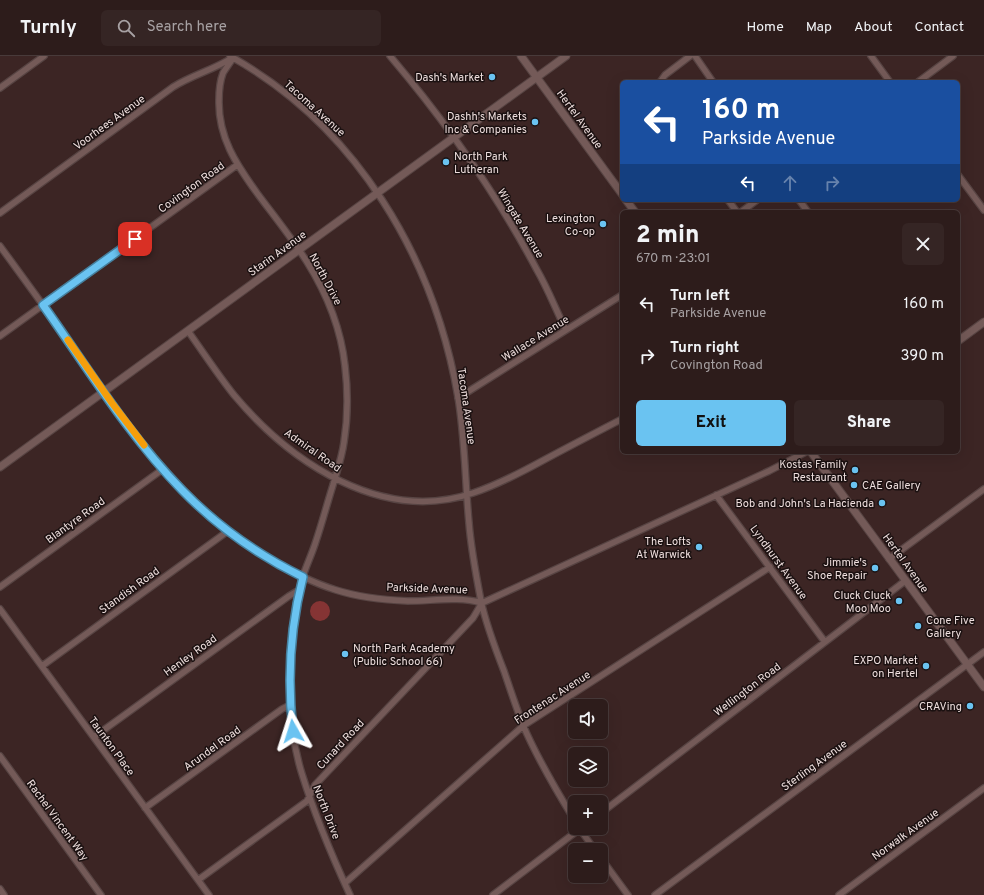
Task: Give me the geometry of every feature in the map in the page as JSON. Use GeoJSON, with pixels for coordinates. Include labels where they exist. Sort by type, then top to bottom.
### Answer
{"type":"FeatureCollection","features":[{"type":"Feature","properties":{"kind":"street"},"geometry":{"type":"LineString","coordinates":[[0,88],[44,56]]}},
{"type":"Feature","properties":{"kind":"street","name":"Wingate Avenue"},"geometry":{"type":"LineString","coordinates":[[390,56],[425,98],[486,183],[514,228],[538,271],[566,330]]}},
{"type":"Feature","properties":{"kind":"street","name":"Hertel Avenue"},"geometry":{"type":"LineString","coordinates":[[520,56],[620,191]]}},
{"type":"Feature","properties":{"kind":"street","name":"Starin Avenue"},"geometry":{"type":"LineString","coordinates":[[0,467],[566,56]]}},
{"type":"Feature","properties":{"kind":"street"},"geometry":{"type":"LineString","coordinates":[[661,80],[665,75],[690,56]]}},
{"type":"Feature","properties":{"kind":"street"},"geometry":{"type":"LineString","coordinates":[[695,56],[713,80]]}},
{"type":"Feature","properties":{"kind":"street"},"geometry":{"type":"LineString","coordinates":[[871,56],[889,80]]}},
{"type":"Feature","properties":{"kind":"street"},"geometry":{"type":"LineString","coordinates":[[921,80],[953,56]]}},
{"type":"Feature","properties":{"kind":"street","name":"North Drive"},"geometry":{"type":"LineString","coordinates":[[232,57],[223,74],[220,90],[220,124],[225,141],[237,165],[317,279],[331,307],[344,356],[347,385],[347,425],[344,445],[335,479],[300,590],[291,646],[290,705],[296,751],[301,773],[350,895]]}},
{"type":"Feature","properties":{"kind":"street","name":"Tacoma Avenue"},"geometry":{"type":"LineString","coordinates":[[232,57],[260,74],[287,94],[344,148],[378,193],[400,228],[422,274],[433,302],[448,352],[458,398],[472,553],[482,603],[497,653],[523,726],[568,809]]}},
{"type":"Feature","properties":{"kind":"street","name":"Voorhees Avenue"},"geometry":{"type":"LineString","coordinates":[[0,213],[173,87],[191,77],[216,68],[232,57]]}},
{"type":"Feature","properties":{"kind":"street","name":"Covington Road"},"geometry":{"type":"LineString","coordinates":[[0,336],[237,165]]}},
{"type":"Feature","properties":{"kind":"street"},"geometry":{"type":"LineString","coordinates":[[960,178],[984,210]]}},
{"type":"Feature","properties":{"kind":"street"},"geometry":{"type":"LineString","coordinates":[[744,210],[754,202]]}},
{"type":"Feature","properties":{"kind":"street","name":"Parkside Avenue"},"geometry":{"type":"LineString","coordinates":[[0,246],[104,392],[163,469],[193,500],[228,531],[275,562],[319,584],[352,594],[407,601],[469,600],[482,603],[769,471],[802,454]]}},
{"type":"Feature","properties":{"kind":"street","name":"Wallace Avenue"},"geometry":{"type":"LineString","coordinates":[[458,398],[620,296]]}},
{"type":"Feature","properties":{"kind":"street"},"geometry":{"type":"LineString","coordinates":[[960,340],[984,322]]}},
{"type":"Feature","properties":{"kind":"street","name":"Admiral Road"},"geometry":{"type":"LineString","coordinates":[[188,331],[234,394],[258,420],[292,450],[335,479],[363,492],[395,500],[426,501],[447,499],[467,495],[490,487],[514,476],[620,420]]}},
{"type":"Feature","properties":{"kind":"street","name":"Hertel Avenue"},"geometry":{"type":"LineString","coordinates":[[812,454],[984,687]]}},
{"type":"Feature","properties":{"kind":"street","name":"Blantyre Road"},"geometry":{"type":"LineString","coordinates":[[0,587],[163,469]]}},
{"type":"Feature","properties":{"kind":"street"},"geometry":{"type":"LineString","coordinates":[[889,559],[984,489]]}},
{"type":"Feature","properties":{"kind":"street","name":"Lyndhurst Avenue"},"geometry":{"type":"LineString","coordinates":[[716,495],[825,642]]}},
{"type":"Feature","properties":{"kind":"street","name":"Standish Road"},"geometry":{"type":"LineString","coordinates":[[42,666],[228,531]]}},
{"type":"Feature","properties":{"kind":"street","name":"Frontenac Avenue"},"geometry":{"type":"LineString","coordinates":[[345,883],[523,726],[770,567]]}},
{"type":"Feature","properties":{"kind":"street","name":"Wellington Road"},"geometry":{"type":"LineString","coordinates":[[608,808],[905,581]]}},
{"type":"Feature","properties":{"kind":"street","name":"Henley Road"},"geometry":{"type":"LineString","coordinates":[[94,737],[283,600],[300,590]]}},
{"type":"Feature","properties":{"kind":"street","name":"Cunard Road"},"geometry":{"type":"LineString","coordinates":[[198,880],[310,797],[315,785],[473,618],[482,603]]}},
{"type":"Feature","properties":{"kind":"street","name":"Taunton Place"},"geometry":{"type":"LineString","coordinates":[[0,609],[209,895]]}},
{"type":"Feature","properties":{"kind":"street","name":"Sterling Avenue"},"geometry":{"type":"LineString","coordinates":[[655,895],[984,652]]}},
{"type":"Feature","properties":{"kind":"street","name":"Arundel Road"},"geometry":{"type":"LineString","coordinates":[[145,808],[282,709],[290,705]]}},
{"type":"Feature","properties":{"kind":"street","name":"Rachel Vincent Way"},"geometry":{"type":"LineString","coordinates":[[0,756],[100,895]]}},
{"type":"Feature","properties":{"kind":"street","name":"Norwalk Avenue"},"geometry":{"type":"LineString","coordinates":[[839,895],[984,788]]}},
{"type":"Feature","properties":{"kind":"street"},"geometry":{"type":"LineString","coordinates":[[493,895],[571,835]]}},
{"type":"Feature","properties":{"kind":"street"},"geometry":{"type":"LineString","coordinates":[[608,868],[628,895]]}},
{"type":"Feature","properties":{"kind":"street"},"geometry":{"type":"LineString","coordinates":[[0,889],[4,895]]}},
{"type":"Feature","properties":{"kind":"shaded area"},"geometry":{"type":"Polygon","coordinates":[[[316,601],[324,601],[330,607],[330,615],[324,621],[316,621],[310,615],[310,607],[316,601]]]}},
{"type":"Feature","properties":{"kind":"slow traffic"},"geometry":{"type":"LineString","coordinates":[[68,340],[112,403],[144,445]]}},
{"type":"Feature","properties":{"kind":"place","name":"Dash's Market"},"geometry":{"type":"Point","coordinates":[492,77]}},
{"type":"Feature","properties":{"kind":"place","name":"Dashh's Markets Inc & Companies"},"geometry":{"type":"Point","coordinates":[535,122]}},
{"type":"Feature","properties":{"kind":"place","name":"North Park Lutheran"},"geometry":{"type":"Point","coordinates":[446,162]}},
{"type":"Feature","properties":{"kind":"place","name":"Lexington Co-op"},"geometry":{"type":"Point","coordinates":[603,224]}},
{"type":"Feature","properties":{"kind":"place","name":"Kostas Family Restaurant"},"geometry":{"type":"Point","coordinates":[855,470]}},
{"type":"Feature","properties":{"kind":"place","name":"CAE Gallery"},"geometry":{"type":"Point","coordinates":[854,485]}},
{"type":"Feature","properties":{"kind":"place","name":"Bob and John's La Hacienda"},"geometry":{"type":"Point","coordinates":[882,503]}},
{"type":"Feature","properties":{"kind":"place","name":"The Lofts At Warwick"},"geometry":{"type":"Point","coordinates":[699,547]}},
{"type":"Feature","properties":{"kind":"place","name":"Jimmie's Shoe Repair"},"geometry":{"type":"Point","coordinates":[875,568]}},
{"type":"Feature","properties":{"kind":"place","name":"Cluck Cluck Moo Moo"},"geometry":{"type":"Point","coordinates":[899,601]}},
{"type":"Feature","properties":{"kind":"place","name":"Cone Five Gallery"},"geometry":{"type":"Point","coordinates":[918,626]}},
{"type":"Feature","properties":{"kind":"place","name":"North Park Academy (Public School 66)"},"geometry":{"type":"Point","coordinates":[345,654]}},
{"type":"Feature","properties":{"kind":"place","name":"EXPO Market on Hertel"},"geometry":{"type":"Point","coordinates":[926,666]}},
{"type":"Feature","properties":{"kind":"place","name":"CRAVing"},"geometry":{"type":"Point","coordinates":[970,706]}},
{"type":"Feature","properties":{"kind":"route"},"geometry":{"type":"LineString","coordinates":[[135,239],[43,305],[112,403],[163,469],[182,490],[228,531],[275,562],[303,577],[293,626],[291,646],[290,705],[293,731]]}}]}
